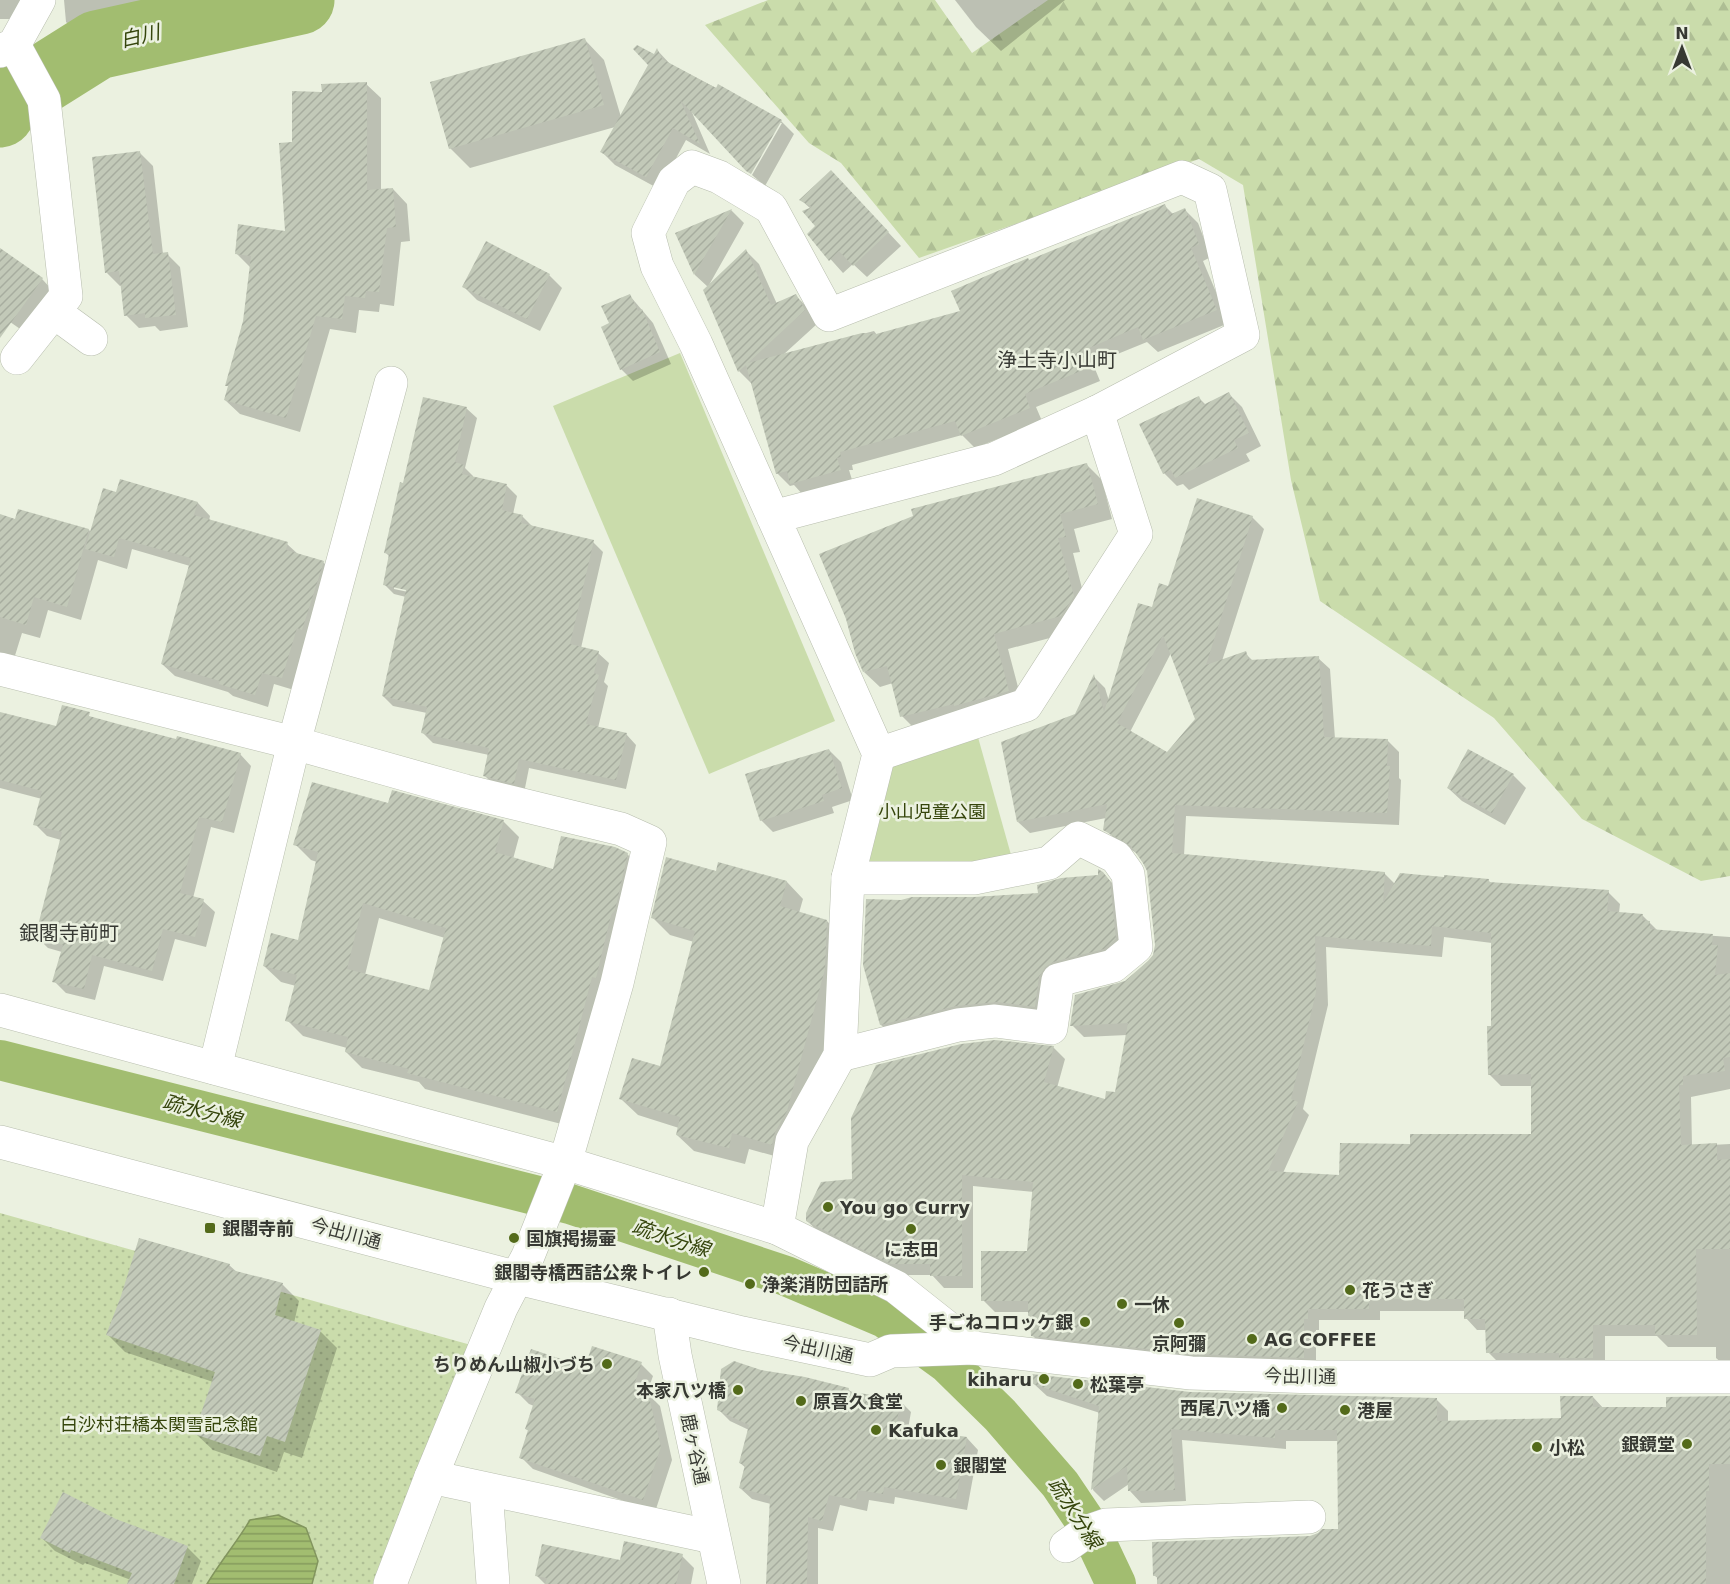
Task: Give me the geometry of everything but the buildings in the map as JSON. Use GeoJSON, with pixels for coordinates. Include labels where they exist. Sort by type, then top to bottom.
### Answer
{"type":"FeatureCollection","features":[{"type":"Feature","properties":{"kind":"street"},"geometry":{"type":"LineString","coordinates":[[16,358],[66,296],[44,100],[12,52],[39,0]]}},
{"type":"Feature","properties":{"kind":"street"},"geometry":{"type":"LineString","coordinates":[[773,517],[994,459],[1097,412],[1243,335],[1210,190],[1182,177],[828,315],[771,208],[719,177],[692,167],[674,181],[648,233],[657,266],[696,344],[773,517],[879,754],[848,878],[840,1055],[792,1142],[777,1228]]}},
{"type":"Feature","properties":{"kind":"street"},"geometry":{"type":"LineString","coordinates":[[54,312],[91,339]]}},
{"type":"Feature","properties":{"kind":"street"},"geometry":{"type":"LineString","coordinates":[[215,1068],[294,743],[391,383]]}},
{"type":"Feature","properties":{"kind":"street"},"geometry":{"type":"LineString","coordinates":[[879,754],[1026,705],[1136,534],[1097,412]]}},
{"type":"Feature","properties":{"kind":"street"},"geometry":{"type":"LineString","coordinates":[[0,669],[294,743],[465,791],[621,829],[650,842],[617,983],[555,1190],[518,1278],[501,1308],[431,1477],[390,1584]]}},
{"type":"Feature","properties":{"kind":"street"},"geometry":{"type":"LineString","coordinates":[[840,1055],[958,1025],[995,1021],[1052,1028],[1058,980],[1113,966],[1137,947],[1128,874],[1116,857],[1078,838],[1049,863],[974,878],[848,878]]}},
{"type":"Feature","properties":{"kind":"street"},"geometry":{"type":"LineString","coordinates":[[0,1010],[215,1068],[555,1190],[777,1228],[896,1287],[960,1349]]}},
{"type":"Feature","properties":{"kind":"street","name":"今出川通"},"geometry":{"type":"LineString","coordinates":[[0,1142],[518,1278],[742,1333],[870,1360],[902,1350],[960,1349],[1203,1373],[1316,1377],[1730,1377]]}},
{"type":"Feature","properties":{"kind":"street","name":"鹿ヶ谷通"},"geometry":{"type":"LineString","coordinates":[[669,1314],[675,1355],[724,1584]]}},
{"type":"Feature","properties":{"kind":"street"},"geometry":{"type":"LineString","coordinates":[[431,1477],[713,1537]]}},
{"type":"Feature","properties":{"kind":"street"},"geometry":{"type":"LineString","coordinates":[[486,1490],[493,1584]]}},
{"type":"Feature","properties":{"kind":"street"},"geometry":{"type":"LineString","coordinates":[[1086,1534],[1309,1516]]}},
{"type":"Feature","properties":{"kind":"green space"},"geometry":{"type":"Polygon","coordinates":[[[768,0],[935,0],[972,53],[1048,0],[1730,0],[1730,876],[1701,881],[1582,819],[1494,718],[1320,601],[1291,480],[1243,185],[1199,159],[919,258],[841,163],[809,143],[705,25],[768,0]]]}},
{"type":"Feature","properties":{"kind":"green space"},"geometry":{"type":"Polygon","coordinates":[[[680,353],[835,721],[709,774],[553,406],[680,353]]]}},
{"type":"Feature","properties":{"kind":"green space","name":"小山児童公園"},"geometry":{"type":"Polygon","coordinates":[[[974,723],[1015,869],[848,878],[879,754],[974,723]]]}},
{"type":"Feature","properties":{"kind":"green space","name":"白沙村荘橋本関雪記念館"},"geometry":{"type":"Polygon","coordinates":[[[0,1213],[471,1345],[382,1584],[0,1584],[0,1213]]]}},
{"type":"Feature","properties":{"kind":"shaded area"},"geometry":{"type":"Polygon","coordinates":[[[278,1515],[306,1528],[318,1561],[312,1584],[207,1584],[250,1520],[278,1515]]]}},
{"type":"Feature","properties":{"kind":"waterway","name":"白川"},"geometry":{"type":"LineString","coordinates":[[0,113],[3,104],[97,45],[300,0]]}},
{"type":"Feature","properties":{"kind":"waterway","name":"疏水分線"},"geometry":{"type":"LineString","coordinates":[[0,1060],[570,1204],[786,1276],[885,1318],[947,1363],[1000,1415],[1060,1484],[1089,1527],[1116,1584]]}},
{"type":"Feature","properties":{"kind":"place","name":"You go Curry"},"geometry":{"type":"Point","coordinates":[828,1207]}},
{"type":"Feature","properties":{"kind":"place","name":"銀閣寺前"},"geometry":{"type":"Point","coordinates":[210,1228]}},
{"type":"Feature","properties":{"kind":"place","name":"に志田"},"geometry":{"type":"Point","coordinates":[911,1229]}},
{"type":"Feature","properties":{"kind":"place","name":"国旗掲揚壷"},"geometry":{"type":"Point","coordinates":[514,1238]}},
{"type":"Feature","properties":{"kind":"place","name":"銀閣寺橋西詰公衆トイレ"},"geometry":{"type":"Point","coordinates":[704,1272]}},
{"type":"Feature","properties":{"kind":"place","name":"浄楽消防団詰所"},"geometry":{"type":"Point","coordinates":[750,1284]}},
{"type":"Feature","properties":{"kind":"place","name":"花うさぎ"},"geometry":{"type":"Point","coordinates":[1350,1290]}},
{"type":"Feature","properties":{"kind":"place","name":"一休"},"geometry":{"type":"Point","coordinates":[1122,1304]}},
{"type":"Feature","properties":{"kind":"place","name":"手ごねコロッケ銀"},"geometry":{"type":"Point","coordinates":[1085,1322]}},
{"type":"Feature","properties":{"kind":"place","name":"京阿彌"},"geometry":{"type":"Point","coordinates":[1179,1323]}},
{"type":"Feature","properties":{"kind":"place","name":"AG COFFEE"},"geometry":{"type":"Point","coordinates":[1252,1339]}},
{"type":"Feature","properties":{"kind":"place","name":"ちりめん山椒小づち"},"geometry":{"type":"Point","coordinates":[607,1364]}},
{"type":"Feature","properties":{"kind":"place","name":"kiharu"},"geometry":{"type":"Point","coordinates":[1044,1379]}},
{"type":"Feature","properties":{"kind":"place","name":"松葉亭"},"geometry":{"type":"Point","coordinates":[1078,1384]}},
{"type":"Feature","properties":{"kind":"place","name":"本家八ツ橋"},"geometry":{"type":"Point","coordinates":[738,1390]}},
{"type":"Feature","properties":{"kind":"place","name":"原喜久食堂"},"geometry":{"type":"Point","coordinates":[801,1401]}},
{"type":"Feature","properties":{"kind":"place","name":"西尾八ツ橋"},"geometry":{"type":"Point","coordinates":[1282,1408]}},
{"type":"Feature","properties":{"kind":"place","name":"港屋"},"geometry":{"type":"Point","coordinates":[1345,1410]}},
{"type":"Feature","properties":{"kind":"place","name":"Kafuka"},"geometry":{"type":"Point","coordinates":[876,1430]}},
{"type":"Feature","properties":{"kind":"place","name":"銀鏡堂"},"geometry":{"type":"Point","coordinates":[1687,1444]}},
{"type":"Feature","properties":{"kind":"place","name":"小松"},"geometry":{"type":"Point","coordinates":[1537,1447]}},
{"type":"Feature","properties":{"kind":"place","name":"銀閣堂"},"geometry":{"type":"Point","coordinates":[941,1465]}},
{"type":"Feature","properties":{"kind":"district","name":"浄土寺小山町"},"geometry":{"type":"Point","coordinates":[1057,360]}},
{"type":"Feature","properties":{"kind":"district","name":"銀閣寺前町"},"geometry":{"type":"Point","coordinates":[69,933]}}]}
